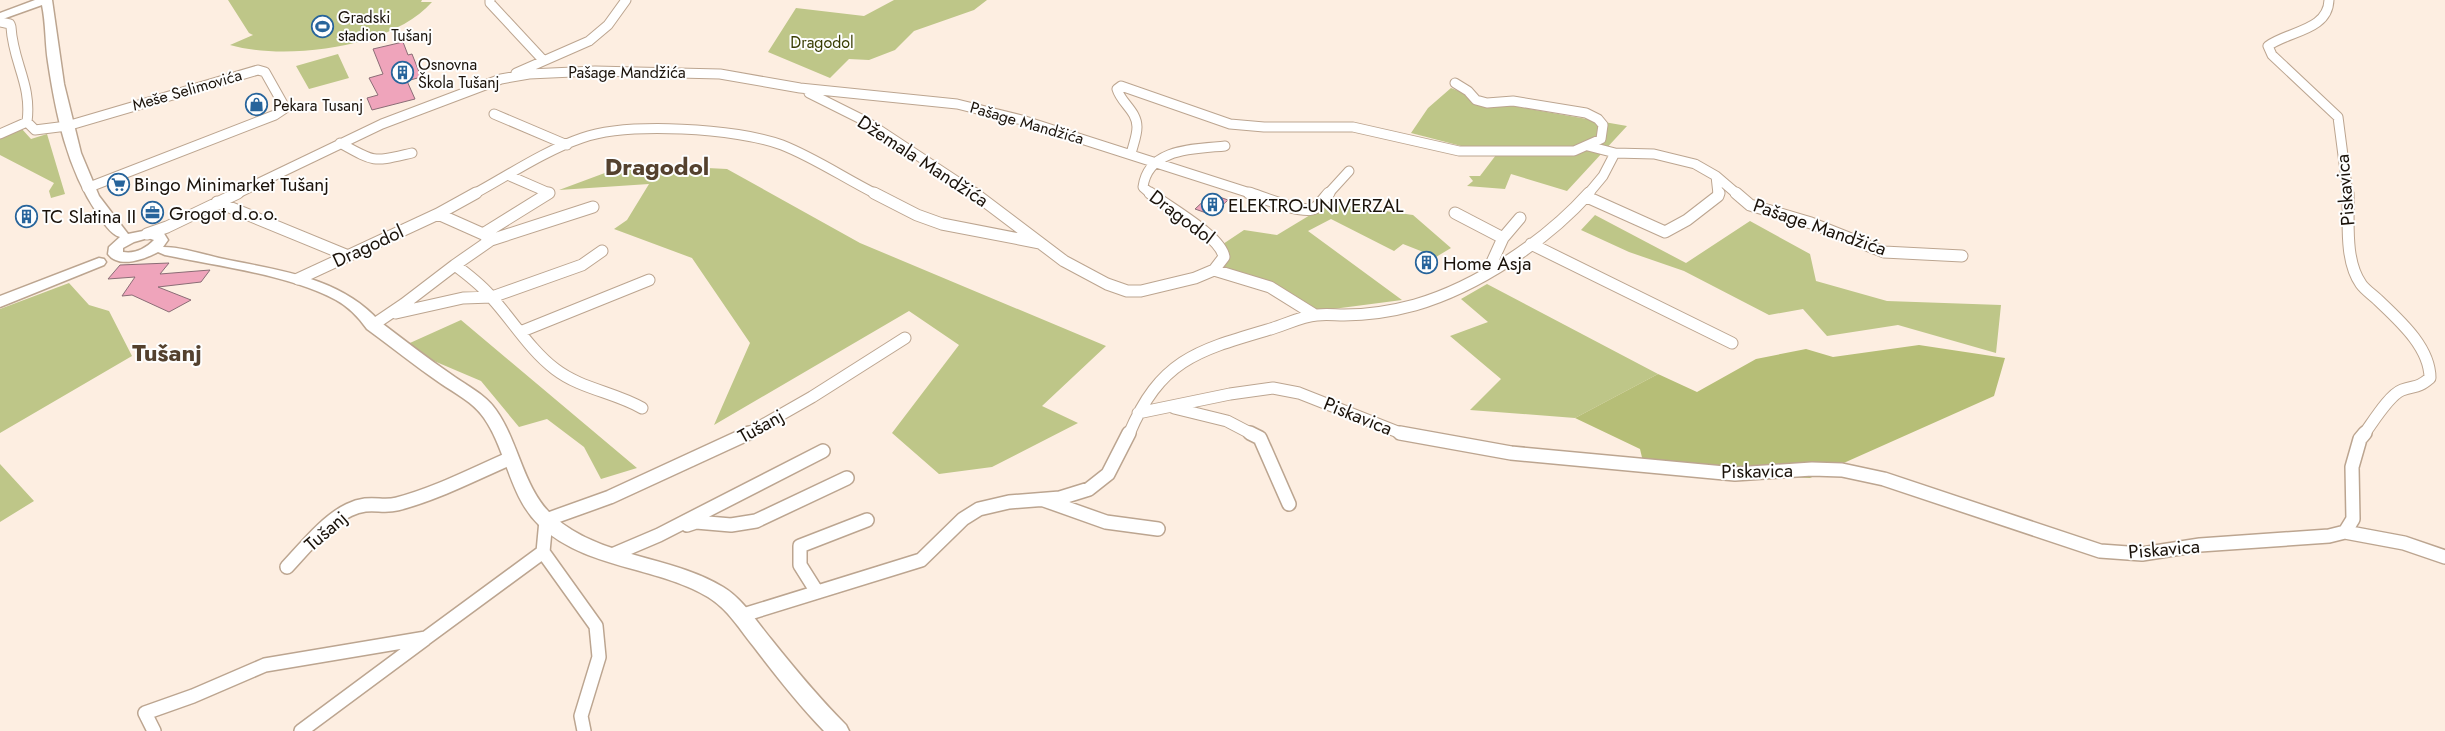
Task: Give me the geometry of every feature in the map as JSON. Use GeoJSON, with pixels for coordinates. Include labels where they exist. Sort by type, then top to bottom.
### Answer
{"type":"FeatureCollection","features":[{"type":"Feature","properties":{"kind":"street"},"geometry":{"type":"LineString","coordinates":[[0,12],[34,0]]}},
{"type":"Feature","properties":{"kind":"street"},"geometry":{"type":"LineString","coordinates":[[0,17],[46,0],[54,60],[67,126],[87,188],[111,223],[120,246]]}},
{"type":"Feature","properties":{"kind":"street"},"geometry":{"type":"LineString","coordinates":[[490,0],[489,3],[501,17],[543,60]]}},
{"type":"Feature","properties":{"kind":"street"},"geometry":{"type":"LineString","coordinates":[[501,80],[543,60],[576,48],[598,34],[626,0]]}},
{"type":"Feature","properties":{"kind":"street","name":"Piskavica"},"geometry":{"type":"LineString","coordinates":[[2329,0],[2330,6],[2327,15],[2320,22],[2274,40],[2268,46],[2272,55],[2338,117],[2348,191],[2350,246],[2354,268],[2360,284],[2399,320],[2422,350],[2430,366],[2430,378],[2419,386],[2401,390],[2374,418],[2360,438],[2352,466],[2353,518],[2345,532]]}},
{"type":"Feature","properties":{"kind":"street"},"geometry":{"type":"LineString","coordinates":[[0,22],[10,24],[12,48],[25,82],[29,106],[27,122]]}},
{"type":"Feature","properties":{"kind":"street","name":"Meše Selimovića"},"geometry":{"type":"LineString","coordinates":[[67,126],[258,70],[265,72],[284,106],[280,112],[272,116],[87,188]]}},
{"type":"Feature","properties":{"kind":"street","name":"Pašage Mandžića"},"geometry":{"type":"LineString","coordinates":[[143,234],[167,227],[340,143],[392,120],[501,80],[515,76],[558,72],[662,71],[733,76],[800,88],[902,98],[980,109],[1152,162]]}},
{"type":"Feature","properties":{"kind":"street"},"geometry":{"type":"LineString","coordinates":[[1455,84],[1468,91],[1476,100],[1534,104],[1586,113],[1598,119],[1603,125],[1600,139],[1588,146]]}},
{"type":"Feature","properties":{"kind":"street","name":"Pašage Mandžića"},"geometry":{"type":"LineString","coordinates":[[1131,154],[1138,124],[1130,107],[1117,92],[1117,89],[1121,86],[1236,125],[1353,127],[1459,151],[1574,150],[1588,146],[1615,153],[1654,154],[1695,164],[1716,176],[1750,205],[1811,223],[1871,248],[1901,254],[1962,256]]}},
{"type":"Feature","properties":{"kind":"street","name":"Džemala Mandžića"},"geometry":{"type":"LineString","coordinates":[[800,88],[867,122],[968,188],[1040,242]]}},
{"type":"Feature","properties":{"kind":"street"},"geometry":{"type":"LineString","coordinates":[[494,114],[567,145]]}},
{"type":"Feature","properties":{"kind":"street"},"geometry":{"type":"LineString","coordinates":[[27,122],[36,130],[67,126]]}},
{"type":"Feature","properties":{"kind":"street"},"geometry":{"type":"LineString","coordinates":[[0,134],[27,122]]}},
{"type":"Feature","properties":{"kind":"street","name":"Dragodol"},"geometry":{"type":"LineString","coordinates":[[298,279],[346,255],[438,214],[510,176],[539,158],[567,145],[607,131],[630,129],[728,132],[780,144],[807,156],[917,215],[942,224],[1040,242],[1064,261],[1127,291],[1141,291],[1195,278],[1214,270],[1224,257],[1223,250],[1214,240],[1143,187],[1142,182],[1152,162],[1164,156],[1225,146]]}},
{"type":"Feature","properties":{"kind":"street"},"geometry":{"type":"LineString","coordinates":[[340,143],[370,160],[377,161],[412,153]]}},
{"type":"Feature","properties":{"kind":"street"},"geometry":{"type":"LineString","coordinates":[[740,616],[921,560],[936,548],[955,526],[976,510],[1000,501],[1072,495],[1090,490],[1103,479],[1123,450],[1138,413],[1174,365],[1215,345],[1315,315],[1346,315],[1384,311],[1424,302],[1488,272],[1531,244],[1587,197],[1609,168],[1615,153]]}},
{"type":"Feature","properties":{"kind":"street","name":"Dragodol"},"geometry":{"type":"LineString","coordinates":[[1152,162],[1296,208],[1309,209],[1315,208],[1349,171]]}},
{"type":"Feature","properties":{"kind":"street"},"geometry":{"type":"LineString","coordinates":[[394,314],[416,293],[455,265],[487,237],[550,193],[510,176]]}},
{"type":"Feature","properties":{"kind":"street"},"geometry":{"type":"LineString","coordinates":[[1587,197],[1653,229],[1665,232],[1687,220],[1718,196],[1720,191],[1716,176]]}},
{"type":"Feature","properties":{"kind":"street"},"geometry":{"type":"LineString","coordinates":[[217,202],[346,255]]}},
{"type":"Feature","properties":{"kind":"street"},"geometry":{"type":"LineString","coordinates":[[438,214],[487,237],[593,207]]}},
{"type":"Feature","properties":{"kind":"street"},"geometry":{"type":"LineString","coordinates":[[1455,213],[1503,238]]}},
{"type":"Feature","properties":{"kind":"street"},"geometry":{"type":"LineString","coordinates":[[1488,272],[1503,238],[1520,218]]}},
{"type":"Feature","properties":{"kind":"street"},"geometry":{"type":"LineString","coordinates":[[0,302],[99,262],[120,246],[143,234],[161,237],[162,247]]}},
{"type":"Feature","properties":{"kind":"street"},"geometry":{"type":"LineString","coordinates":[[1531,244],[1732,343]]}},
{"type":"Feature","properties":{"kind":"street"},"geometry":{"type":"LineString","coordinates":[[120,246],[144,254],[162,247],[298,279],[342,297],[362,312],[372,325],[464,391],[489,412],[503,433],[510,458],[527,495],[546,520],[582,545],[685,577],[717,593],[740,616],[801,691],[838,731]]}},
{"type":"Feature","properties":{"kind":"street"},"geometry":{"type":"LineString","coordinates":[[372,325],[394,314],[462,298],[492,297],[582,265],[602,251]]}},
{"type":"Feature","properties":{"kind":"street"},"geometry":{"type":"LineString","coordinates":[[455,265],[492,297],[538,354],[568,378],[595,390],[629,399],[642,408]]}},
{"type":"Feature","properties":{"kind":"street","name":"Dragodol"},"geometry":{"type":"LineString","coordinates":[[1214,270],[1270,287],[1315,315]]}},
{"type":"Feature","properties":{"kind":"street"},"geometry":{"type":"LineString","coordinates":[[520,332],[650,280]]}},
{"type":"Feature","properties":{"kind":"street","name":"Tušanj"},"geometry":{"type":"LineString","coordinates":[[546,520],[573,512],[610,497],[757,429],[812,398],[905,338]]}},
{"type":"Feature","properties":{"kind":"street","name":"Piskavica"},"geometry":{"type":"LineString","coordinates":[[1138,413],[1230,394],[1273,388],[1308,396],[1405,435],[1511,453],[1735,474],[1842,470],[1884,479],[1920,490],[2100,551],[2142,554],[2200,546],[2329,536],[2345,532],[2404,543],[2445,556]]}},
{"type":"Feature","properties":{"kind":"street","name":"Piskavica"},"geometry":{"type":"LineString","coordinates":[[1167,407],[1227,421],[1260,438],[1290,504]]}},
{"type":"Feature","properties":{"kind":"street"},"geometry":{"type":"LineString","coordinates":[[659,535],[823,452]]}},
{"type":"Feature","properties":{"kind":"street","name":"Tušanj"},"geometry":{"type":"LineString","coordinates":[[287,567],[318,534],[348,510],[370,503],[394,504],[415,499],[510,458]]}},
{"type":"Feature","properties":{"kind":"street"},"geometry":{"type":"LineString","coordinates":[[612,555],[696,522],[731,524],[756,521],[847,478]]}},
{"type":"Feature","properties":{"kind":"street"},"geometry":{"type":"LineString","coordinates":[[1040,498],[1106,522],[1158,529]]}},
{"type":"Feature","properties":{"kind":"street"},"geometry":{"type":"LineString","coordinates":[[546,520],[542,552],[596,626],[599,657],[581,716],[584,731]]}},
{"type":"Feature","properties":{"kind":"street"},"geometry":{"type":"LineString","coordinates":[[818,592],[803,575],[798,554],[800,546],[867,520]]}},
{"type":"Feature","properties":{"kind":"street"},"geometry":{"type":"LineString","coordinates":[[300,731],[542,552]]}},
{"type":"Feature","properties":{"kind":"street"},"geometry":{"type":"LineString","coordinates":[[154,731],[145,713],[193,696],[265,666],[426,638]]}},
{"type":"Feature","properties":{"kind":"green space","name":"Gradski stadion Tušanj"},"geometry":{"type":"Polygon","coordinates":[[[228,0],[422,0],[421,2],[432,2],[414,18],[391,30],[365,40],[337,47],[279,52],[253,50],[230,45],[253,35],[249,33],[228,0]]]}},
{"type":"Feature","properties":{"kind":"green space","name":"Dragodol"},"geometry":{"type":"Polygon","coordinates":[[[894,0],[987,0],[974,10],[914,31],[895,50],[869,60],[849,59],[830,78],[768,52],[796,8],[864,16],[894,0]]]}},
{"type":"Feature","properties":{"kind":"green space"},"geometry":{"type":"Polygon","coordinates":[[[338,54],[349,78],[309,89],[296,66],[338,54]]]}},
{"type":"Feature","properties":{"kind":"green space"},"geometry":{"type":"Polygon","coordinates":[[[1451,88],[1484,101],[1627,126],[1567,191],[1511,174],[1505,189],[1467,186],[1473,181],[1469,176],[1480,176],[1496,155],[1411,133],[1428,108],[1451,88]]]}},
{"type":"Feature","properties":{"kind":"green space"},"geometry":{"type":"Polygon","coordinates":[[[21,128],[31,139],[47,134],[65,194],[51,198],[49,191],[54,183],[0,155],[0,138],[21,128]]]}},
{"type":"Feature","properties":{"kind":"green space"},"geometry":{"type":"Polygon","coordinates":[[[629,164],[727,169],[860,243],[1106,346],[1042,406],[1078,423],[992,467],[939,474],[892,433],[959,345],[909,311],[714,425],[750,343],[692,258],[614,229],[627,220],[649,184],[559,190],[629,164]]]}},
{"type":"Feature","properties":{"kind":"green space"},"geometry":{"type":"Polygon","coordinates":[[[1330,203],[1413,215],[1451,248],[1436,257],[1403,244],[1394,251],[1331,219],[1308,231],[1402,300],[1310,312],[1270,287],[1222,275],[1223,244],[1244,230],[1277,235],[1330,203]]]}},
{"type":"Feature","properties":{"kind":"green space"},"geometry":{"type":"Polygon","coordinates":[[[1595,215],[1686,263],[1750,221],[1810,254],[1816,281],[1887,301],[2001,305],[1996,353],[1898,325],[1827,336],[1803,309],[1769,315],[1684,271],[1629,252],[1581,230],[1595,215]]]}},
{"type":"Feature","properties":{"kind":"green space"},"geometry":{"type":"Polygon","coordinates":[[[69,283],[89,305],[109,311],[132,356],[0,433],[0,309],[69,283]]]}},
{"type":"Feature","properties":{"kind":"green space"},"geometry":{"type":"Polygon","coordinates":[[[1487,284],[1658,374],[1575,418],[1470,410],[1501,379],[1450,336],[1488,322],[1461,299],[1487,284]]]}},
{"type":"Feature","properties":{"kind":"green space"},"geometry":{"type":"Polygon","coordinates":[[[461,320],[637,468],[601,479],[584,447],[547,419],[519,427],[481,381],[401,347],[461,320]]]}},
{"type":"Feature","properties":{"kind":"green space"},"geometry":{"type":"Polygon","coordinates":[[[1919,345],[2005,358],[1994,396],[1810,478],[1645,470],[1640,449],[1575,418],[1658,374],[1697,392],[1756,359],[1806,349],[1833,357],[1919,345]]]}},
{"type":"Feature","properties":{"kind":"green space"},"geometry":{"type":"Polygon","coordinates":[[[0,464],[34,501],[0,522],[0,464]]]}},
{"type":"Feature","properties":{"kind":"building","name":"Osnovna Škola Tušanj"},"geometry":{"type":"Polygon","coordinates":[[[403,42],[408,55],[412,54],[421,77],[407,81],[415,99],[372,110],[367,98],[378,95],[369,78],[383,74],[373,49],[403,42]]]}},
{"type":"Feature","properties":{"kind":"building","name":"ELEKTRO-UNIVERZAL"},"geometry":{"type":"Polygon","coordinates":[[[1211,194],[1228,200],[1212,215],[1195,209],[1211,194]]]}},
{"type":"Feature","properties":{"kind":"building"},"geometry":{"type":"Polygon","coordinates":[[[169,263],[160,274],[210,270],[201,282],[158,287],[191,300],[169,312],[132,295],[122,296],[135,277],[108,279],[120,265],[169,263]]]}},
{"type":"Feature","properties":{"kind":"place","name":"Gradski stadion Tušanj"},"geometry":{"type":"Point","coordinates":[322,26]}},
{"type":"Feature","properties":{"kind":"place","name":"Osnovna Škola Tušanj"},"geometry":{"type":"Point","coordinates":[402,73]}},
{"type":"Feature","properties":{"kind":"place","name":"Pekara Tusanj"},"geometry":{"type":"Point","coordinates":[257,105]}},
{"type":"Feature","properties":{"kind":"place","name":"Bingo Minimarket Tušanj"},"geometry":{"type":"Point","coordinates":[118,184]}},
{"type":"Feature","properties":{"kind":"place","name":"ELEKTRO-UNIVERZAL"},"geometry":{"type":"Point","coordinates":[1212,205]}},
{"type":"Feature","properties":{"kind":"place","name":"Grogot d.o.o."},"geometry":{"type":"Point","coordinates":[153,213]}},
{"type":"Feature","properties":{"kind":"place","name":"TC Slatina II"},"geometry":{"type":"Point","coordinates":[26,216]}},
{"type":"Feature","properties":{"kind":"place","name":"Home Asja"},"geometry":{"type":"Point","coordinates":[1427,263]}},
{"type":"Feature","properties":{"kind":"district","name":"Dragodol"},"geometry":{"type":"Point","coordinates":[657,166]}},
{"type":"Feature","properties":{"kind":"district","name":"Tušanj"},"geometry":{"type":"Point","coordinates":[167,352]}}]}
